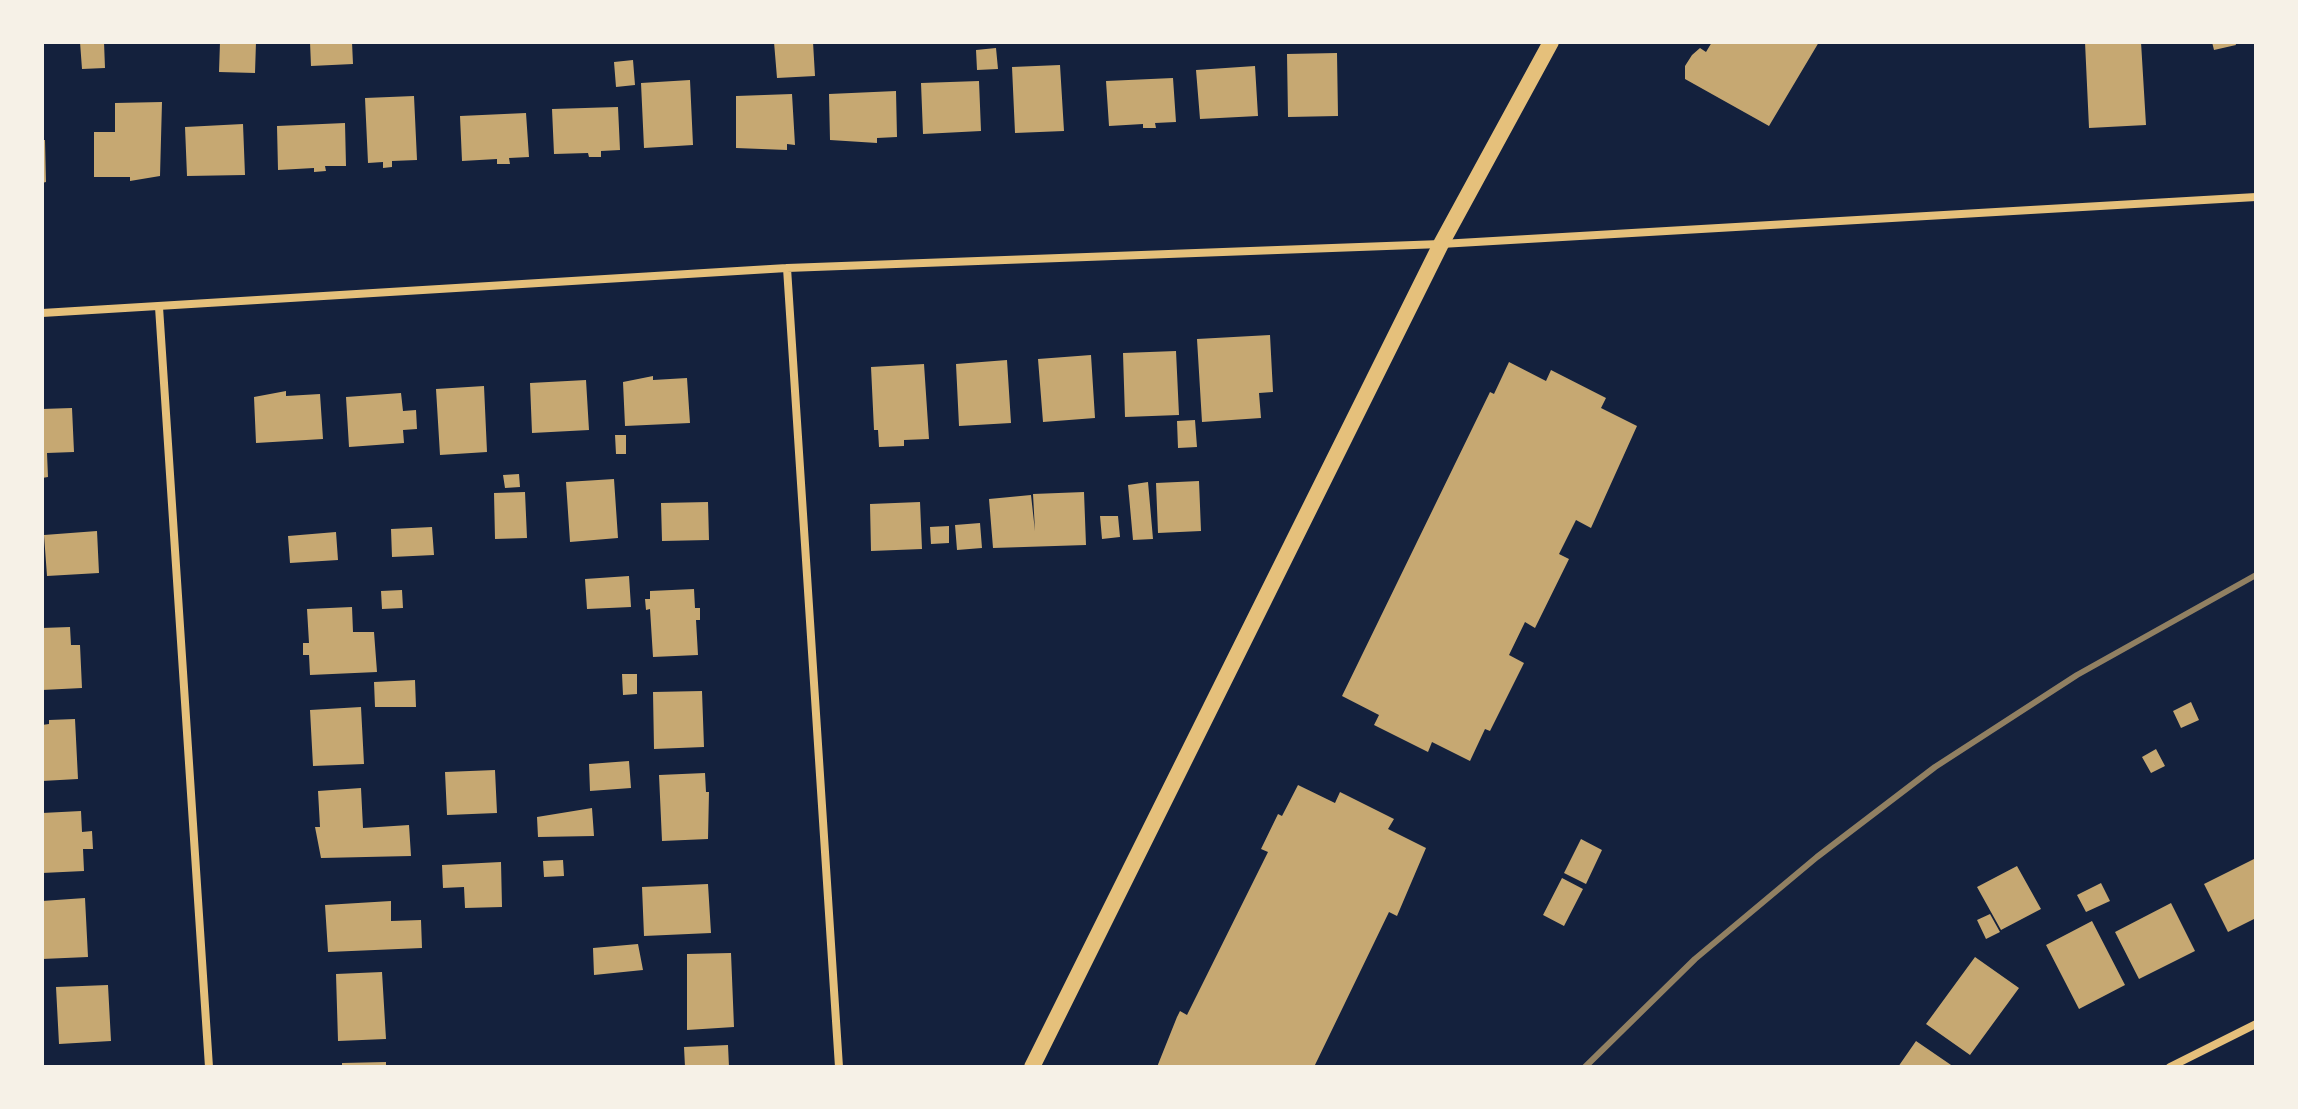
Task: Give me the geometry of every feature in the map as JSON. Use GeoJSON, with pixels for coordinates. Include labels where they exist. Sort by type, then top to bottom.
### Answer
{"type":"FeatureCollection","features":[{"type":"Feature","properties":{"kind":"main road"},"geometry":{"type":"LineString","coordinates":[[1032,1067],[1441,244],[1551,42]]}},
{"type":"Feature","properties":{"kind":"street"},"geometry":{"type":"LineString","coordinates":[[42,313],[787,268],[1441,244],[2256,197]]}},
{"type":"Feature","properties":{"kind":"street"},"geometry":{"type":"LineString","coordinates":[[787,268],[839,1067]]}},
{"type":"Feature","properties":{"kind":"street"},"geometry":{"type":"LineString","coordinates":[[159,307],[209,1067]]}},
{"type":"Feature","properties":{"kind":"street"},"geometry":{"type":"LineString","coordinates":[[2170,1067],[2256,1024]]}},
{"type":"Feature","properties":{"kind":"building"},"geometry":{"type":"Polygon","coordinates":[[[80,42],[104,42],[105,68],[82,69],[80,42]]]}},
{"type":"Feature","properties":{"kind":"building"},"geometry":{"type":"Polygon","coordinates":[[[220,42],[256,42],[255,73],[219,72],[220,42]]]}},
{"type":"Feature","properties":{"kind":"building"},"geometry":{"type":"Polygon","coordinates":[[[310,42],[352,42],[353,64],[311,66],[310,42]]]}},
{"type":"Feature","properties":{"kind":"building"},"geometry":{"type":"Polygon","coordinates":[[[774,42],[813,42],[815,76],[777,78],[774,42]]]}},
{"type":"Feature","properties":{"kind":"building"},"geometry":{"type":"Polygon","coordinates":[[[1712,42],[1819,42],[1769,126],[1685,79],[1685,66],[1692,55],[1700,48],[1706,52],[1712,42]]]}},
{"type":"Feature","properties":{"kind":"building"},"geometry":{"type":"Polygon","coordinates":[[[2085,42],[2141,42],[2146,125],[2089,128],[2085,42]]]}},
{"type":"Feature","properties":{"kind":"building"},"geometry":{"type":"Polygon","coordinates":[[[2212,42],[2235,42],[2236,45],[2214,50],[2212,42]]]}},
{"type":"Feature","properties":{"kind":"building"},"geometry":{"type":"Polygon","coordinates":[[[996,48],[998,69],[977,70],[976,50],[996,48]]]}},
{"type":"Feature","properties":{"kind":"building"},"geometry":{"type":"Polygon","coordinates":[[[1337,53],[1338,116],[1288,117],[1287,54],[1337,53]]]}},
{"type":"Feature","properties":{"kind":"building"},"geometry":{"type":"Polygon","coordinates":[[[633,60],[635,85],[616,87],[614,62],[633,60]]]}},
{"type":"Feature","properties":{"kind":"building"},"geometry":{"type":"Polygon","coordinates":[[[1060,65],[1064,131],[1015,133],[1012,67],[1060,65]]]}},
{"type":"Feature","properties":{"kind":"building"},"geometry":{"type":"Polygon","coordinates":[[[1255,66],[1258,116],[1200,119],[1196,70],[1255,66]]]}},
{"type":"Feature","properties":{"kind":"building"},"geometry":{"type":"Polygon","coordinates":[[[1173,78],[1176,122],[1155,123],[1156,128],[1143,128],[1143,124],[1109,126],[1106,81],[1173,78]]]}},
{"type":"Feature","properties":{"kind":"building"},"geometry":{"type":"Polygon","coordinates":[[[690,80],[693,145],[644,148],[641,83],[690,80]]]}},
{"type":"Feature","properties":{"kind":"building"},"geometry":{"type":"Polygon","coordinates":[[[979,81],[981,131],[923,134],[921,83],[979,81]]]}},
{"type":"Feature","properties":{"kind":"building"},"geometry":{"type":"Polygon","coordinates":[[[896,91],[897,137],[877,138],[877,143],[830,140],[829,94],[896,91]]]}},
{"type":"Feature","properties":{"kind":"building"},"geometry":{"type":"Polygon","coordinates":[[[792,94],[795,145],[787,144],[787,150],[736,148],[736,96],[792,94]]]}},
{"type":"Feature","properties":{"kind":"building"},"geometry":{"type":"Polygon","coordinates":[[[414,96],[417,160],[392,161],[392,167],[383,168],[383,162],[368,163],[365,98],[414,96]]]}},
{"type":"Feature","properties":{"kind":"building"},"geometry":{"type":"Polygon","coordinates":[[[162,102],[160,176],[130,181],[130,177],[94,177],[94,132],[115,132],[115,103],[162,102]]]}},
{"type":"Feature","properties":{"kind":"building"},"geometry":{"type":"Polygon","coordinates":[[[618,107],[620,150],[601,151],[601,157],[589,157],[588,153],[554,154],[552,109],[618,107]]]}},
{"type":"Feature","properties":{"kind":"building"},"geometry":{"type":"Polygon","coordinates":[[[526,113],[529,157],[509,158],[510,164],[497,164],[497,159],[462,161],[460,116],[526,113]]]}},
{"type":"Feature","properties":{"kind":"building"},"geometry":{"type":"Polygon","coordinates":[[[345,123],[346,166],[325,166],[326,171],[314,172],[314,168],[278,170],[277,126],[345,123]]]}},
{"type":"Feature","properties":{"kind":"building"},"geometry":{"type":"Polygon","coordinates":[[[243,124],[245,175],[187,176],[185,127],[243,124]]]}},
{"type":"Feature","properties":{"kind":"building"},"geometry":{"type":"Polygon","coordinates":[[[42,140],[45,140],[46,182],[42,183],[42,140]]]}},
{"type":"Feature","properties":{"kind":"building"},"geometry":{"type":"Polygon","coordinates":[[[1270,335],[1273,392],[1259,393],[1261,418],[1202,422],[1197,339],[1270,335]]]}},
{"type":"Feature","properties":{"kind":"building"},"geometry":{"type":"Polygon","coordinates":[[[1176,351],[1179,415],[1125,417],[1123,353],[1176,351]]]}},
{"type":"Feature","properties":{"kind":"building"},"geometry":{"type":"Polygon","coordinates":[[[1091,355],[1095,418],[1043,422],[1038,359],[1091,355]]]}},
{"type":"Feature","properties":{"kind":"building"},"geometry":{"type":"Polygon","coordinates":[[[1007,360],[1011,423],[959,426],[956,364],[1007,360]]]}},
{"type":"Feature","properties":{"kind":"building"},"geometry":{"type":"Polygon","coordinates":[[[1509,362],[1546,381],[1551,370],[1606,398],[1601,408],[1637,426],[1591,528],[1576,520],[1559,554],[1569,559],[1535,628],[1525,622],[1509,655],[1524,663],[1490,731],[1485,729],[1470,761],[1432,742],[1428,752],[1374,725],[1379,715],[1342,696],[1490,392],[1494,394],[1509,362]]]}},
{"type":"Feature","properties":{"kind":"building"},"geometry":{"type":"Polygon","coordinates":[[[924,364],[929,439],[904,440],[904,446],[879,447],[878,430],[874,430],[871,367],[924,364]]]}},
{"type":"Feature","properties":{"kind":"building"},"geometry":{"type":"Polygon","coordinates":[[[653,376],[653,380],[687,378],[690,423],[625,426],[623,382],[653,376]]]}},
{"type":"Feature","properties":{"kind":"building"},"geometry":{"type":"Polygon","coordinates":[[[586,380],[589,430],[532,433],[530,383],[586,380]]]}},
{"type":"Feature","properties":{"kind":"building"},"geometry":{"type":"Polygon","coordinates":[[[484,386],[487,452],[440,455],[436,389],[484,386]]]}},
{"type":"Feature","properties":{"kind":"building"},"geometry":{"type":"Polygon","coordinates":[[[286,391],[286,396],[320,394],[323,439],[256,443],[254,397],[286,391]]]}},
{"type":"Feature","properties":{"kind":"building"},"geometry":{"type":"Polygon","coordinates":[[[401,393],[403,411],[416,410],[417,429],[403,430],[404,443],[349,447],[346,397],[401,393]]]}},
{"type":"Feature","properties":{"kind":"building"},"geometry":{"type":"Polygon","coordinates":[[[72,408],[74,452],[47,453],[48,477],[42,478],[42,409],[72,408]]]}},
{"type":"Feature","properties":{"kind":"building"},"geometry":{"type":"Polygon","coordinates":[[[1195,420],[1197,447],[1178,448],[1177,421],[1195,420]]]}},
{"type":"Feature","properties":{"kind":"building"},"geometry":{"type":"Polygon","coordinates":[[[615,435],[626,435],[626,454],[616,454],[615,435]]]}},
{"type":"Feature","properties":{"kind":"building"},"geometry":{"type":"Polygon","coordinates":[[[519,474],[520,487],[505,488],[503,475],[519,474]]]}},
{"type":"Feature","properties":{"kind":"building"},"geometry":{"type":"Polygon","coordinates":[[[614,479],[618,538],[570,542],[566,482],[614,479]]]}},
{"type":"Feature","properties":{"kind":"building"},"geometry":{"type":"Polygon","coordinates":[[[1199,481],[1201,531],[1158,533],[1156,483],[1199,481]]]}},
{"type":"Feature","properties":{"kind":"building"},"geometry":{"type":"Polygon","coordinates":[[[1148,482],[1153,539],[1133,540],[1128,485],[1148,482]]]}},
{"type":"Feature","properties":{"kind":"building"},"geometry":{"type":"Polygon","coordinates":[[[525,492],[527,538],[495,539],[494,493],[525,492]]]}},
{"type":"Feature","properties":{"kind":"building"},"geometry":{"type":"Polygon","coordinates":[[[1084,492],[1086,545],[993,548],[989,499],[1031,495],[1035,531],[1033,494],[1084,492]]]}},
{"type":"Feature","properties":{"kind":"building"},"geometry":{"type":"Polygon","coordinates":[[[708,502],[709,540],[662,541],[661,503],[708,502]]]}},
{"type":"Feature","properties":{"kind":"building"},"geometry":{"type":"Polygon","coordinates":[[[920,502],[922,549],[871,551],[870,504],[920,502]]]}},
{"type":"Feature","properties":{"kind":"building"},"geometry":{"type":"Polygon","coordinates":[[[1100,516],[1118,516],[1120,537],[1102,539],[1100,516]]]}},
{"type":"Feature","properties":{"kind":"building"},"geometry":{"type":"Polygon","coordinates":[[[980,523],[982,548],[957,550],[955,525],[980,523]]]}},
{"type":"Feature","properties":{"kind":"building"},"geometry":{"type":"Polygon","coordinates":[[[949,526],[949,543],[931,544],[930,527],[949,526]]]}},
{"type":"Feature","properties":{"kind":"building"},"geometry":{"type":"Polygon","coordinates":[[[432,527],[434,555],[392,557],[391,529],[432,527]]]}},
{"type":"Feature","properties":{"kind":"building"},"geometry":{"type":"Polygon","coordinates":[[[97,531],[99,573],[47,576],[44,535],[97,531]]]}},
{"type":"Feature","properties":{"kind":"building"},"geometry":{"type":"Polygon","coordinates":[[[336,532],[338,560],[290,563],[288,536],[336,532]]]}},
{"type":"Feature","properties":{"kind":"building"},"geometry":{"type":"Polygon","coordinates":[[[629,576],[631,607],[587,609],[585,579],[629,576]]]}},
{"type":"Feature","properties":{"kind":"building"},"geometry":{"type":"Polygon","coordinates":[[[694,589],[695,608],[700,608],[700,620],[696,620],[698,655],[653,657],[650,609],[646,610],[645,599],[650,599],[650,591],[694,589]]]}},
{"type":"Feature","properties":{"kind":"building"},"geometry":{"type":"Polygon","coordinates":[[[402,590],[403,608],[382,609],[381,591],[402,590]]]}},
{"type":"Feature","properties":{"kind":"building"},"geometry":{"type":"Polygon","coordinates":[[[352,607],[353,632],[374,632],[377,672],[310,675],[309,655],[303,655],[303,643],[309,643],[307,609],[352,607]]]}},
{"type":"Feature","properties":{"kind":"building"},"geometry":{"type":"Polygon","coordinates":[[[70,627],[71,645],[80,645],[82,688],[42,690],[42,628],[70,627]]]}},
{"type":"Feature","properties":{"kind":"building"},"geometry":{"type":"Polygon","coordinates":[[[622,674],[637,674],[637,694],[623,695],[622,674]]]}},
{"type":"Feature","properties":{"kind":"building"},"geometry":{"type":"Polygon","coordinates":[[[415,680],[416,707],[375,707],[374,682],[415,680]]]}},
{"type":"Feature","properties":{"kind":"building"},"geometry":{"type":"Polygon","coordinates":[[[702,691],[704,747],[654,749],[653,692],[702,691]]]}},
{"type":"Feature","properties":{"kind":"building"},"geometry":{"type":"Polygon","coordinates":[[[2191,702],[2199,720],[2181,728],[2173,711],[2191,702]]]}},
{"type":"Feature","properties":{"kind":"building"},"geometry":{"type":"Polygon","coordinates":[[[361,707],[364,764],[313,766],[310,710],[361,707]]]}},
{"type":"Feature","properties":{"kind":"building"},"geometry":{"type":"Polygon","coordinates":[[[75,719],[78,779],[42,781],[42,725],[49,724],[49,720],[75,719]]]}},
{"type":"Feature","properties":{"kind":"building"},"geometry":{"type":"Polygon","coordinates":[[[2156,749],[2165,766],[2151,773],[2142,757],[2156,749]]]}},
{"type":"Feature","properties":{"kind":"building"},"geometry":{"type":"Polygon","coordinates":[[[629,761],[631,788],[590,791],[589,764],[629,761]]]}},
{"type":"Feature","properties":{"kind":"building"},"geometry":{"type":"Polygon","coordinates":[[[495,770],[497,813],[447,815],[445,772],[495,770]]]}},
{"type":"Feature","properties":{"kind":"building"},"geometry":{"type":"Polygon","coordinates":[[[705,773],[706,792],[709,792],[708,839],[662,841],[659,775],[705,773]]]}},
{"type":"Feature","properties":{"kind":"building"},"geometry":{"type":"Polygon","coordinates":[[[1298,785],[1335,803],[1340,792],[1394,819],[1388,829],[1426,848],[1397,916],[1389,912],[1314,1067],[1157,1067],[1180,1011],[1187,1015],[1268,852],[1261,849],[1278,814],[1282,816],[1298,785]]]}},
{"type":"Feature","properties":{"kind":"building"},"geometry":{"type":"Polygon","coordinates":[[[361,788],[363,828],[409,825],[411,856],[321,858],[315,827],[320,827],[318,791],[361,788]]]}},
{"type":"Feature","properties":{"kind":"building"},"geometry":{"type":"Polygon","coordinates":[[[592,808],[594,836],[538,837],[537,817],[592,808]]]}},
{"type":"Feature","properties":{"kind":"building"},"geometry":{"type":"Polygon","coordinates":[[[81,811],[82,832],[92,831],[93,849],[83,849],[84,871],[42,873],[42,813],[81,811]]]}},
{"type":"Feature","properties":{"kind":"building"},"geometry":{"type":"Polygon","coordinates":[[[1581,839],[1602,850],[1586,884],[1564,873],[1581,839]]]}},
{"type":"Feature","properties":{"kind":"building"},"geometry":{"type":"Polygon","coordinates":[[[2256,858],[2256,918],[2228,932],[2204,884],[2256,858]]]}},
{"type":"Feature","properties":{"kind":"building"},"geometry":{"type":"Polygon","coordinates":[[[563,860],[564,876],[544,877],[543,861],[563,860]]]}},
{"type":"Feature","properties":{"kind":"building"},"geometry":{"type":"Polygon","coordinates":[[[501,862],[502,907],[465,908],[464,887],[443,888],[442,865],[501,862]]]}},
{"type":"Feature","properties":{"kind":"building"},"geometry":{"type":"Polygon","coordinates":[[[2017,866],[2041,909],[2001,930],[1977,887],[2017,866]]]}},
{"type":"Feature","properties":{"kind":"building"},"geometry":{"type":"Polygon","coordinates":[[[1562,878],[1583,889],[1564,926],[1543,915],[1562,878]]]}},
{"type":"Feature","properties":{"kind":"building"},"geometry":{"type":"Polygon","coordinates":[[[2101,883],[2110,901],[2086,912],[2077,895],[2101,883]]]}},
{"type":"Feature","properties":{"kind":"building"},"geometry":{"type":"Polygon","coordinates":[[[708,884],[711,933],[644,936],[642,887],[708,884]]]}},
{"type":"Feature","properties":{"kind":"building"},"geometry":{"type":"Polygon","coordinates":[[[85,898],[88,957],[42,959],[42,901],[85,898]]]}},
{"type":"Feature","properties":{"kind":"building"},"geometry":{"type":"Polygon","coordinates":[[[391,901],[391,921],[421,920],[422,948],[328,952],[325,905],[391,901]]]}},
{"type":"Feature","properties":{"kind":"building"},"geometry":{"type":"Polygon","coordinates":[[[2171,903],[2195,951],[2139,979],[2115,932],[2171,903]]]}},
{"type":"Feature","properties":{"kind":"building"},"geometry":{"type":"Polygon","coordinates":[[[1990,914],[2000,932],[1986,939],[1977,920],[1990,914]]]}},
{"type":"Feature","properties":{"kind":"building"},"geometry":{"type":"Polygon","coordinates":[[[2092,921],[2125,985],[2079,1009],[2046,945],[2092,921]]]}},
{"type":"Feature","properties":{"kind":"building"},"geometry":{"type":"Polygon","coordinates":[[[638,944],[643,970],[594,975],[593,948],[638,944]]]}},
{"type":"Feature","properties":{"kind":"building"},"geometry":{"type":"Polygon","coordinates":[[[731,953],[734,1027],[687,1030],[687,954],[731,953]]]}},
{"type":"Feature","properties":{"kind":"building"},"geometry":{"type":"Polygon","coordinates":[[[1975,957],[2019,988],[1970,1055],[1926,1024],[1975,957]]]}},
{"type":"Feature","properties":{"kind":"building"},"geometry":{"type":"Polygon","coordinates":[[[382,972],[386,1039],[338,1041],[336,974],[382,972]]]}},
{"type":"Feature","properties":{"kind":"building"},"geometry":{"type":"Polygon","coordinates":[[[108,985],[111,1041],[59,1044],[56,987],[108,985]]]}},
{"type":"Feature","properties":{"kind":"building"},"geometry":{"type":"Polygon","coordinates":[[[1916,1041],[1954,1067],[1898,1067],[1916,1041]]]}},
{"type":"Feature","properties":{"kind":"building"},"geometry":{"type":"Polygon","coordinates":[[[728,1045],[729,1067],[685,1067],[684,1047],[728,1045]]]}},
{"type":"Feature","properties":{"kind":"building"},"geometry":{"type":"Polygon","coordinates":[[[386,1062],[386,1067],[342,1067],[342,1063],[386,1062]]]}},
{"type":"Feature","properties":{"kind":"railway"},"geometry":{"type":"LineString","coordinates":[[1585,1067],[1695,959],[1817,857],[1935,767],[2077,675],[2256,575]]}}]}
